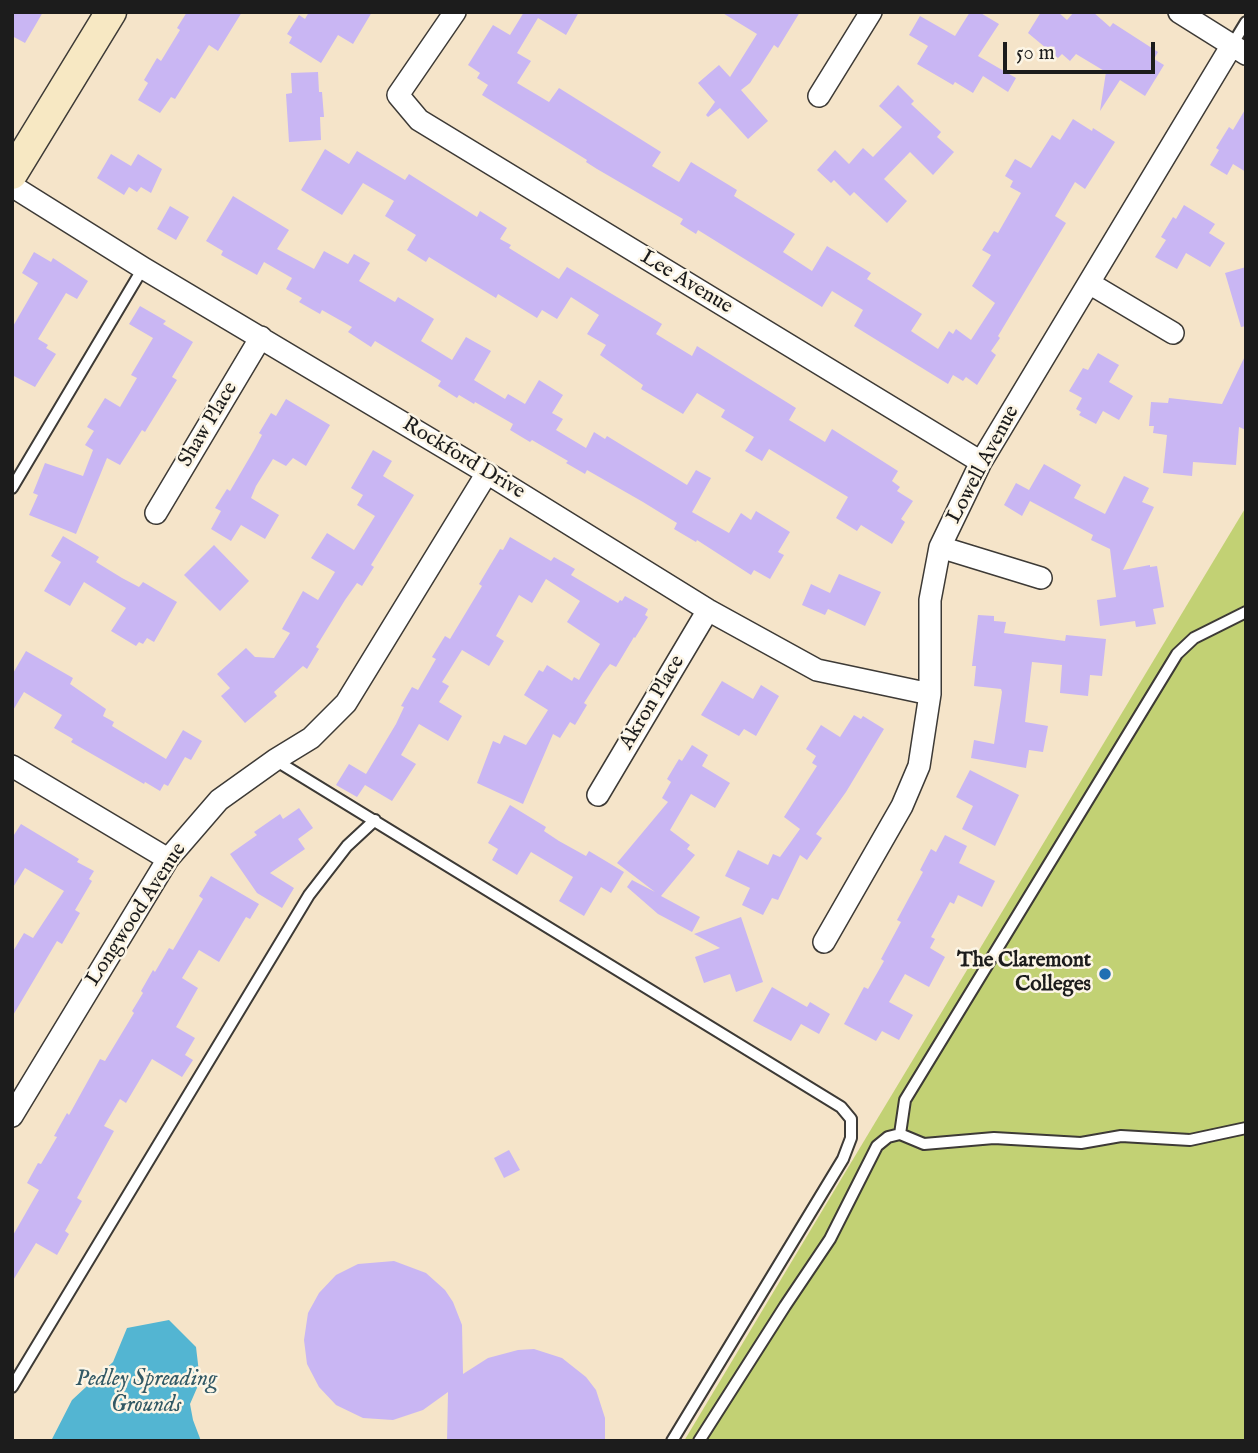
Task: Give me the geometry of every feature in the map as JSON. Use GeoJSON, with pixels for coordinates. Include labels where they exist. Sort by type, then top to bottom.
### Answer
{"type":"FeatureCollection","features":[{"type":"Feature","properties":{"kind":"main road"},"geometry":{"type":"LineString","coordinates":[[12,174],[111,12]]}},
{"type":"Feature","properties":{"kind":"street","name":"Lee Avenue"},"geometry":{"type":"LineString","coordinates":[[455,12],[398,94],[419,120],[981,462]]}},
{"type":"Feature","properties":{"kind":"street"},"geometry":{"type":"LineString","coordinates":[[819,96],[871,12]]}},
{"type":"Feature","properties":{"kind":"street"},"geometry":{"type":"LineString","coordinates":[[1179,12],[1239,50]]}},
{"type":"Feature","properties":{"kind":"street","name":"Lowell Avenue"},"geometry":{"type":"LineString","coordinates":[[824,942],[902,806],[919,765],[930,694],[930,600],[940,547],[981,462],[1089,283],[1239,50]]}},
{"type":"Feature","properties":{"kind":"street","name":"Rockford Drive"},"geometry":{"type":"LineString","coordinates":[[12,186],[708,610],[817,670],[930,694]]}},
{"type":"Feature","properties":{"kind":"street"},"geometry":{"type":"LineString","coordinates":[[1089,283],[1173,333]]}},
{"type":"Feature","properties":{"kind":"street","name":"Shaw Place"},"geometry":{"type":"LineString","coordinates":[[156,513],[261,337]]}},
{"type":"Feature","properties":{"kind":"street","name":"Longwood Avenue"},"geometry":{"type":"LineString","coordinates":[[12,1116],[168,859],[219,800],[311,738],[346,703],[487,473]]}},
{"type":"Feature","properties":{"kind":"street"},"geometry":{"type":"LineString","coordinates":[[940,547],[1041,578]]}},
{"type":"Feature","properties":{"kind":"street","name":"Akron Place"},"geometry":{"type":"LineString","coordinates":[[598,795],[708,610]]}},
{"type":"Feature","properties":{"kind":"street"},"geometry":{"type":"LineString","coordinates":[[12,766],[168,859]]}},
{"type":"Feature","properties":{"kind":"lane","name":"Lowell Avenue"},"geometry":{"type":"LineString","coordinates":[[1239,50],[1246,22]]}},
{"type":"Feature","properties":{"kind":"lane"},"geometry":{"type":"LineString","coordinates":[[12,488],[143,268]]}},
{"type":"Feature","properties":{"kind":"lane"},"geometry":{"type":"LineString","coordinates":[[900,1134],[905,1100],[1177,654],[1194,638],[1246,612]]}},
{"type":"Feature","properties":{"kind":"lane"},"geometry":{"type":"LineString","coordinates":[[275,760],[842,1107],[851,1119],[851,1138],[843,1159],[672,1441]]}},
{"type":"Feature","properties":{"kind":"lane"},"geometry":{"type":"LineString","coordinates":[[12,1387],[309,895],[347,846],[375,820]]}},
{"type":"Feature","properties":{"kind":"lane"},"geometry":{"type":"LineString","coordinates":[[699,1441],[830,1239],[877,1146],[888,1137],[900,1134],[924,1144],[995,1138],[1081,1143],[1121,1136],[1190,1140],[1246,1128]]}},
{"type":"Feature","properties":{"kind":"green space","name":"The Claremont Colleges"},"geometry":{"type":"Polygon","coordinates":[[[1246,507],[1246,1441],[684,1441],[879,1116],[1246,507]]]}},
{"type":"Feature","properties":{"kind":"water","name":"Pedley Spreading Grounds"},"geometry":{"type":"Polygon","coordinates":[[[169,1320],[196,1347],[200,1381],[190,1404],[201,1441],[51,1441],[72,1400],[113,1362],[127,1328],[169,1320]]]}},
{"type":"Feature","properties":{"kind":"building"},"geometry":{"type":"Polygon","coordinates":[[[12,12],[43,12],[25,43],[12,36],[12,12]]]}},
{"type":"Feature","properties":{"kind":"building"},"geometry":{"type":"Polygon","coordinates":[[[187,12],[242,12],[218,51],[209,45],[175,99],[171,97],[160,113],[138,100],[148,83],[144,80],[157,58],[161,61],[180,30],[177,28],[187,12]]]}},
{"type":"Feature","properties":{"kind":"building"},"geometry":{"type":"Polygon","coordinates":[[[309,12],[372,12],[353,44],[338,35],[321,63],[289,43],[292,37],[287,34],[299,15],[305,19],[309,12]]]}},
{"type":"Feature","properties":{"kind":"building"},"geometry":{"type":"Polygon","coordinates":[[[524,12],[579,12],[566,35],[538,18],[517,53],[531,61],[517,83],[549,102],[559,88],[661,152],[652,166],[679,182],[691,162],[737,190],[734,196],[795,234],[783,252],[812,271],[827,246],[871,273],[867,279],[922,314],[911,331],[938,349],[949,331],[953,334],[956,329],[971,340],[995,303],[972,286],[991,255],[982,250],[994,231],[998,233],[1021,193],[1010,187],[1013,181],[1005,176],[1015,159],[1031,168],[1052,135],[1060,140],[1073,119],[1115,142],[1085,189],[1075,182],[1055,216],[1066,223],[998,336],[1000,338],[991,351],[996,355],[977,385],[966,377],[963,381],[953,375],[948,384],[854,326],[863,310],[832,291],[822,307],[698,230],[696,234],[680,224],[683,219],[597,169],[586,162],[587,160],[482,95],[488,85],[477,78],[480,73],[468,65],[493,25],[510,35],[524,12]]]}},
{"type":"Feature","properties":{"kind":"building"},"geometry":{"type":"Polygon","coordinates":[[[721,12],[800,12],[778,48],[774,45],[750,83],[741,90],[768,121],[748,139],[720,108],[708,117],[706,115],[715,102],[698,83],[719,65],[730,77],[757,34],[721,12]]]}},
{"type":"Feature","properties":{"kind":"building"},"geometry":{"type":"Polygon","coordinates":[[[970,12],[979,12],[999,24],[978,56],[1016,78],[1008,92],[983,76],[973,93],[917,64],[928,46],[909,35],[920,16],[955,36],[970,12]]]}},
{"type":"Feature","properties":{"kind":"building"},"geometry":{"type":"Polygon","coordinates":[[[1041,12],[1058,12],[1067,20],[1074,12],[1093,12],[1110,27],[1113,23],[1158,52],[1154,59],[1164,65],[1145,96],[1120,80],[1100,111],[1106,72],[1076,54],[1070,61],[1062,54],[1058,58],[1028,33],[1041,12]]]}},
{"type":"Feature","properties":{"kind":"building"},"geometry":{"type":"Polygon","coordinates":[[[318,72],[324,117],[320,117],[321,140],[289,142],[286,94],[292,93],[291,73],[318,72]]]}},
{"type":"Feature","properties":{"kind":"building"},"geometry":{"type":"Polygon","coordinates":[[[898,85],[914,101],[911,104],[941,132],[937,137],[954,152],[933,175],[910,152],[884,179],[907,201],[887,223],[854,192],[850,196],[834,180],[831,183],[817,170],[835,150],[849,164],[863,148],[873,157],[902,127],[879,106],[898,85]]]}},
{"type":"Feature","properties":{"kind":"building"},"geometry":{"type":"Polygon","coordinates":[[[1246,108],[1246,172],[1233,164],[1227,175],[1210,165],[1219,150],[1216,148],[1229,127],[1233,130],[1246,108]]]}},
{"type":"Feature","properties":{"kind":"building"},"geometry":{"type":"Polygon","coordinates":[[[325,149],[349,164],[357,151],[405,180],[409,174],[477,217],[480,211],[507,228],[500,239],[511,245],[509,248],[559,279],[567,267],[662,324],[656,334],[692,356],[697,346],[796,408],[789,420],[825,442],[832,429],[898,471],[892,481],[900,487],[897,491],[913,501],[901,519],[905,522],[892,544],[861,525],[857,531],[836,518],[848,497],[769,449],[762,461],[745,451],[754,437],[721,417],[725,410],[697,393],[683,414],[641,389],[643,385],[600,355],[606,345],[587,334],[599,315],[571,297],[557,319],[542,310],[537,318],[498,294],[496,298],[429,257],[426,262],[407,250],[416,235],[385,216],[394,201],[363,183],[342,215],[301,190],[325,149]]]}},
{"type":"Feature","properties":{"kind":"building"},"geometry":{"type":"Polygon","coordinates":[[[111,154],[131,166],[138,154],[162,169],[151,193],[141,187],[137,192],[129,187],[124,195],[97,178],[111,154]]]}},
{"type":"Feature","properties":{"kind":"building"},"geometry":{"type":"Polygon","coordinates":[[[233,196],[289,230],[277,249],[314,269],[324,251],[348,264],[354,254],[370,263],[359,281],[395,302],[398,297],[434,319],[421,341],[452,360],[466,337],[491,351],[474,380],[505,399],[508,394],[525,404],[539,380],[563,395],[552,413],[563,419],[556,430],[586,448],[594,432],[605,439],[607,436],[687,485],[696,470],[711,478],[692,512],[729,533],[741,513],[751,520],[756,511],[790,532],[778,552],[784,555],[770,579],[754,570],[751,575],[697,540],[696,542],[674,529],[677,523],[643,502],[587,470],[585,474],[566,463],[568,461],[510,430],[513,424],[475,402],[474,404],[459,395],[457,398],[438,386],[441,381],[375,341],[371,347],[348,332],[352,327],[322,310],[320,314],[299,302],[302,298],[286,289],[292,278],[264,262],[257,275],[221,255],[223,251],[206,241],[233,196]]]}},
{"type":"Feature","properties":{"kind":"building"},"geometry":{"type":"Polygon","coordinates":[[[1184,205],[1215,224],[1209,233],[1225,243],[1210,267],[1186,253],[1177,269],[1155,257],[1166,240],[1161,237],[1184,205]]]}},
{"type":"Feature","properties":{"kind":"building"},"geometry":{"type":"Polygon","coordinates":[[[170,206],[189,217],[176,240],[157,229],[170,206]]]}},
{"type":"Feature","properties":{"kind":"building"},"geometry":{"type":"Polygon","coordinates":[[[34,252],[51,262],[53,258],[88,281],[77,299],[66,293],[38,339],[56,354],[35,387],[12,375],[12,328],[38,283],[22,273],[34,252]]]}},
{"type":"Feature","properties":{"kind":"building"},"geometry":{"type":"Polygon","coordinates":[[[1246,267],[1246,326],[1241,327],[1225,273],[1246,267]]]}},
{"type":"Feature","properties":{"kind":"building"},"geometry":{"type":"Polygon","coordinates":[[[140,306],[166,321],[163,324],[193,342],[172,377],[177,380],[145,432],[142,430],[120,465],[107,458],[76,534],[29,515],[38,495],[33,493],[45,463],[83,476],[93,450],[85,445],[94,431],[87,427],[105,398],[120,407],[137,378],[131,375],[153,338],[129,324],[140,306]]]}},
{"type":"Feature","properties":{"kind":"building"},"geometry":{"type":"Polygon","coordinates":[[[1098,353],[1119,365],[1109,382],[1133,396],[1119,420],[1103,411],[1096,424],[1079,415],[1081,412],[1076,409],[1082,398],[1069,391],[1083,368],[1088,370],[1098,353]]]}},
{"type":"Feature","properties":{"kind":"building"},"geometry":{"type":"Polygon","coordinates":[[[1246,354],[1246,430],[1239,427],[1236,465],[1193,462],[1192,476],[1163,473],[1167,435],[1153,433],[1154,426],[1149,426],[1151,402],[1168,403],[1169,398],[1222,404],[1246,354]]]}},
{"type":"Feature","properties":{"kind":"building"},"geometry":{"type":"Polygon","coordinates":[[[286,399],[330,425],[306,466],[293,458],[286,466],[273,459],[256,486],[251,498],[279,515],[265,539],[241,525],[231,541],[211,529],[221,511],[215,508],[227,489],[230,491],[262,435],[259,433],[271,413],[276,416],[286,399]]]}},
{"type":"Feature","properties":{"kind":"building"},"geometry":{"type":"Polygon","coordinates":[[[373,450],[392,461],[383,476],[414,495],[371,565],[374,567],[362,586],[357,583],[316,647],[319,649],[307,669],[303,666],[274,692],[277,696],[245,723],[221,696],[230,688],[217,674],[246,648],[255,657],[274,658],[290,633],[282,629],[303,591],[318,600],[335,572],[311,558],[327,533],[354,550],[375,516],[357,505],[363,495],[351,488],[373,450]]]}},
{"type":"Feature","properties":{"kind":"building"},"geometry":{"type":"Polygon","coordinates":[[[1044,464],[1081,485],[1074,498],[1105,514],[1124,476],[1149,488],[1142,502],[1154,507],[1123,570],[1157,566],[1164,607],[1153,609],[1156,624],[1136,627],[1135,621],[1100,626],[1097,600],[1116,597],[1110,549],[1091,540],[1093,535],[1030,501],[1022,516],[1004,505],[1016,483],[1029,490],[1044,464]]]}},
{"type":"Feature","properties":{"kind":"building"},"geometry":{"type":"Polygon","coordinates":[[[63,536],[99,557],[96,562],[122,578],[139,587],[143,582],[177,602],[154,642],[147,638],[143,644],[139,642],[136,646],[111,631],[126,608],[84,582],[70,606],[44,591],[61,562],[51,556],[63,536]]]}},
{"type":"Feature","properties":{"kind":"building"},"geometry":{"type":"Polygon","coordinates":[[[510,537],[551,561],[554,557],[575,569],[571,575],[618,603],[625,596],[648,609],[645,615],[648,617],[635,638],[616,667],[610,664],[603,673],[584,703],[587,705],[575,725],[570,722],[560,738],[553,734],[523,804],[477,783],[493,741],[500,744],[504,735],[526,745],[548,710],[524,695],[539,670],[543,672],[547,665],[572,681],[574,677],[579,680],[600,644],[567,622],[580,601],[546,579],[532,603],[519,595],[496,636],[504,641],[489,666],[462,650],[442,682],[449,686],[439,702],[462,716],[448,741],[419,724],[401,755],[416,764],[392,801],[365,785],[357,797],[336,785],[349,764],[366,774],[396,724],[404,707],[401,706],[412,687],[418,690],[436,659],[432,657],[445,636],[450,639],[482,586],[479,584],[510,537]]]}},
{"type":"Feature","properties":{"kind":"building"},"geometry":{"type":"Polygon","coordinates":[[[214,545],[249,581],[220,611],[184,575],[214,545]]]}},
{"type":"Feature","properties":{"kind":"building"},"geometry":{"type":"Polygon","coordinates":[[[839,574],[881,592],[865,626],[828,609],[825,615],[802,605],[811,584],[830,593],[839,574]]]}},
{"type":"Feature","properties":{"kind":"building"},"geometry":{"type":"Polygon","coordinates":[[[978,615],[994,616],[994,621],[1006,622],[1004,633],[1065,641],[1066,635],[1106,639],[1102,676],[1090,675],[1088,696],[1060,693],[1062,665],[1032,662],[1025,722],[1048,726],[1043,752],[1029,750],[1026,768],[971,758],[974,740],[994,744],[1002,692],[1001,689],[974,686],[976,666],[972,666],[978,615]]]}},
{"type":"Feature","properties":{"kind":"building"},"geometry":{"type":"Polygon","coordinates":[[[26,651],[73,678],[70,684],[106,709],[103,716],[114,722],[112,726],[166,759],[183,730],[202,741],[191,760],[185,757],[168,786],[164,784],[160,791],[71,742],[73,739],[54,728],[62,715],[24,692],[12,712],[12,675],[26,651]]]}},
{"type":"Feature","properties":{"kind":"building"},"geometry":{"type":"Polygon","coordinates":[[[722,681],[753,699],[761,685],[779,696],[756,736],[744,729],[739,736],[701,715],[722,681]]]}},
{"type":"Feature","properties":{"kind":"building"},"geometry":{"type":"Polygon","coordinates":[[[854,715],[861,719],[863,716],[884,729],[846,792],[816,834],[822,838],[807,860],[800,855],[778,900],[772,898],[763,915],[742,905],[750,888],[725,876],[738,850],[768,865],[773,854],[780,857],[800,829],[784,817],[817,766],[812,763],[816,756],[806,749],[821,725],[840,737],[854,715]]]}},
{"type":"Feature","properties":{"kind":"building"},"geometry":{"type":"Polygon","coordinates":[[[692,745],[708,755],[702,766],[730,783],[715,808],[691,794],[670,830],[690,845],[687,849],[695,855],[661,896],[700,917],[692,932],[658,914],[627,887],[632,880],[655,892],[617,863],[668,802],[662,798],[671,782],[667,779],[679,759],[682,761],[692,745]]]}},
{"type":"Feature","properties":{"kind":"building"},"geometry":{"type":"Polygon","coordinates":[[[970,770],[1019,795],[995,846],[962,829],[973,806],[956,797],[970,770]]]}},
{"type":"Feature","properties":{"kind":"building"},"geometry":{"type":"Polygon","coordinates":[[[510,805],[546,827],[544,831],[559,841],[586,856],[589,851],[624,872],[611,893],[601,887],[584,916],[559,901],[573,877],[531,852],[517,875],[492,860],[498,849],[488,843],[510,805]]]}},
{"type":"Feature","properties":{"kind":"building"},"geometry":{"type":"Polygon","coordinates":[[[299,808],[313,828],[298,839],[305,849],[270,873],[294,888],[282,908],[257,893],[230,854],[257,835],[254,832],[280,814],[283,819],[299,808]]]}},
{"type":"Feature","properties":{"kind":"building"},"geometry":{"type":"Polygon","coordinates":[[[21,824],[94,871],[89,879],[92,881],[75,910],[80,913],[62,944],[57,941],[12,1017],[12,953],[24,933],[33,938],[64,891],[25,868],[12,889],[12,838],[21,824]]]}},
{"type":"Feature","properties":{"kind":"building"},"geometry":{"type":"Polygon","coordinates":[[[945,835],[967,846],[959,863],[995,881],[982,907],[958,895],[954,904],[950,902],[931,937],[935,939],[930,948],[945,957],[929,987],[905,974],[889,1002],[913,1015],[899,1040],[882,1031],[876,1041],[844,1024],[864,987],[868,989],[884,961],[881,959],[901,922],[897,920],[923,872],[920,870],[931,849],[936,852],[945,835]]]}},
{"type":"Feature","properties":{"kind":"building"},"geometry":{"type":"Polygon","coordinates":[[[211,876],[259,904],[250,919],[246,917],[219,962],[199,950],[182,978],[198,988],[176,1027],[195,1038],[185,1055],[193,1060],[182,1077],[152,1059],[126,1103],[120,1099],[104,1126],[114,1131],[77,1198],[82,1201],[65,1231],[69,1234],[57,1255],[36,1243],[12,1282],[12,1237],[39,1190],[27,1183],[57,1137],[54,1136],[67,1113],[69,1115],[100,1059],[105,1061],[134,1013],[132,1011],[153,970],[155,972],[169,948],[173,950],[203,899],[199,896],[211,876]]]}},
{"type":"Feature","properties":{"kind":"building"},"geometry":{"type":"Polygon","coordinates":[[[741,917],[763,982],[736,992],[730,974],[704,983],[695,957],[720,948],[694,934],[741,917]]]}},
{"type":"Feature","properties":{"kind":"building"},"geometry":{"type":"Polygon","coordinates":[[[772,987],[807,1007],[810,1002],[830,1014],[819,1034],[801,1024],[791,1041],[753,1021],[772,987]]]}},
{"type":"Feature","properties":{"kind":"building"},"geometry":{"type":"Polygon","coordinates":[[[509,1150],[520,1170],[504,1178],[494,1158],[509,1150]]]}},
{"type":"Feature","properties":{"kind":"building"},"geometry":{"type":"Polygon","coordinates":[[[394,1261],[426,1273],[445,1290],[453,1302],[462,1325],[463,1374],[488,1358],[518,1350],[534,1349],[562,1358],[586,1377],[596,1390],[605,1418],[605,1441],[447,1441],[448,1392],[423,1410],[393,1420],[363,1418],[336,1405],[319,1387],[307,1364],[304,1340],[308,1313],[319,1293],[336,1275],[358,1264],[394,1261]]]}},
{"type":"Feature","properties":{"kind":"place","name":"The Claremont Colleges"},"geometry":{"type":"Point","coordinates":[1105,974]}}]}
